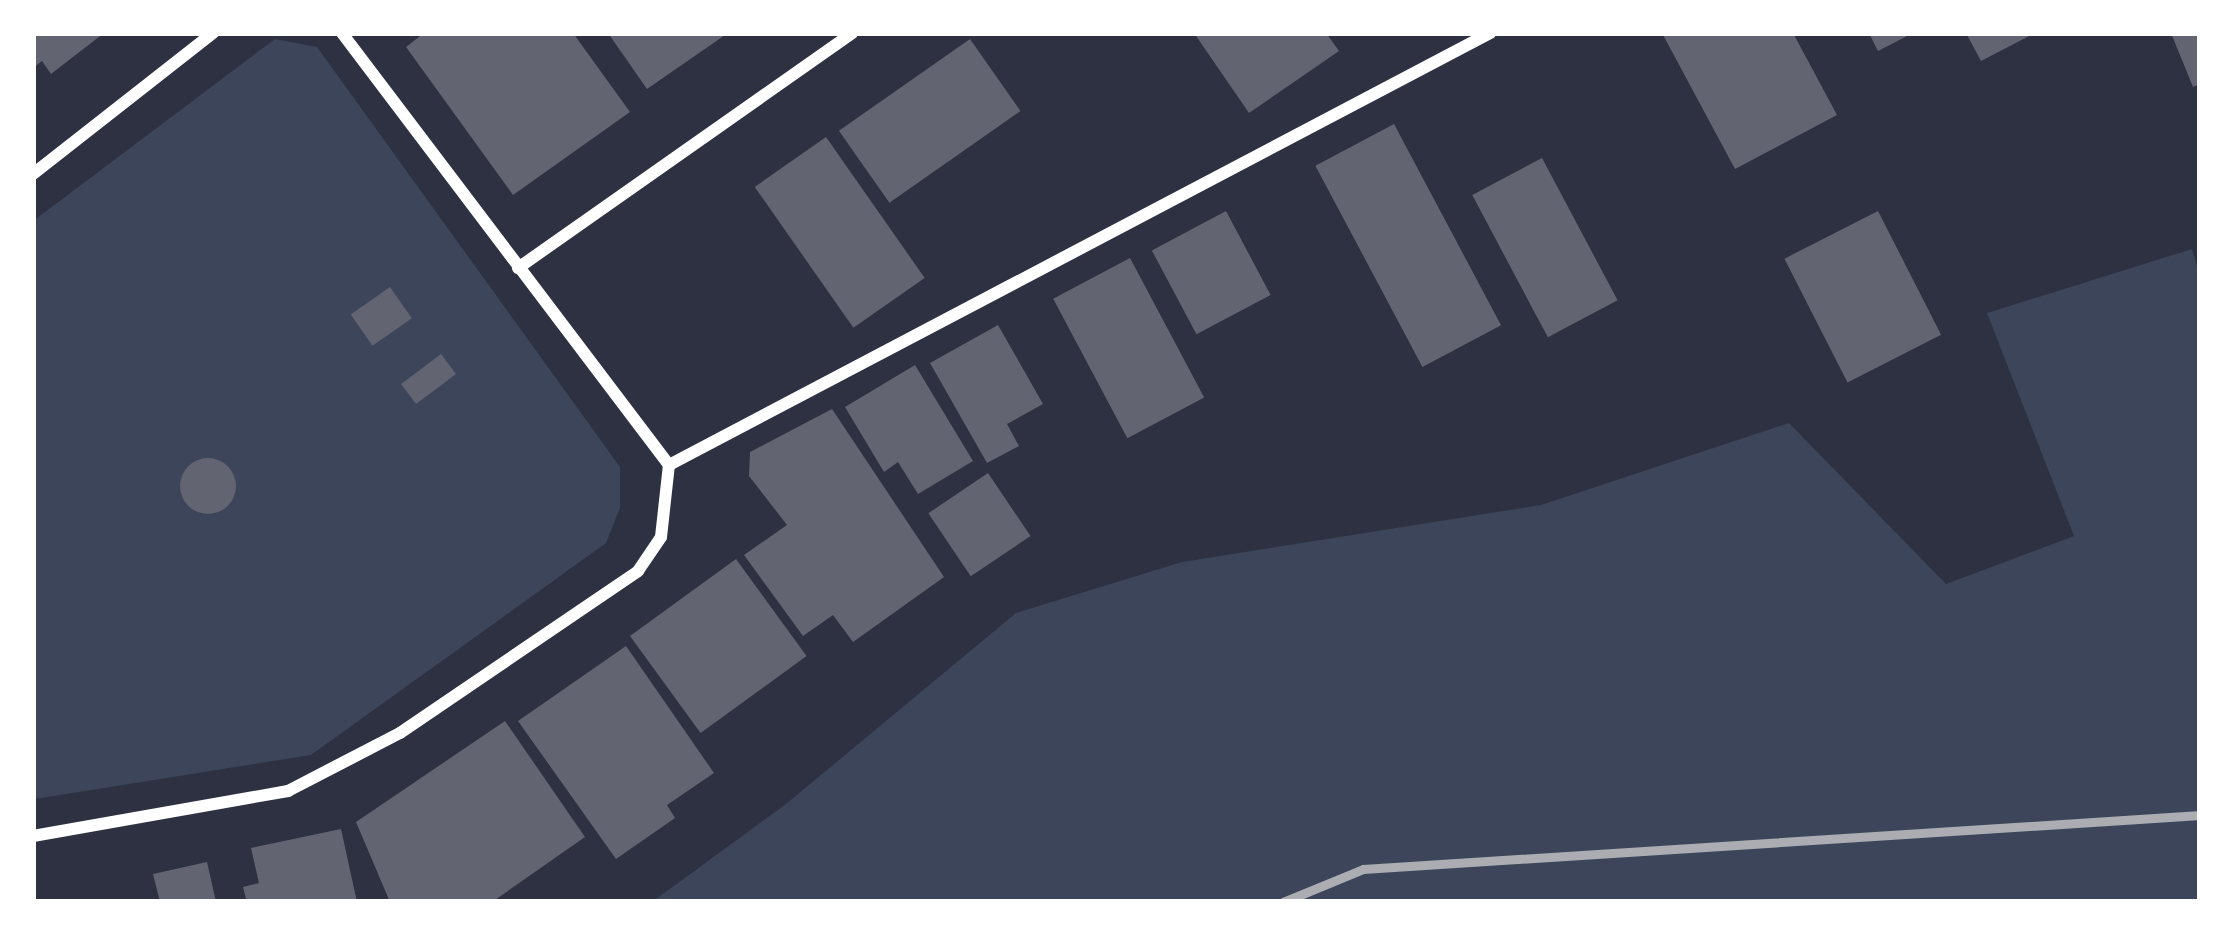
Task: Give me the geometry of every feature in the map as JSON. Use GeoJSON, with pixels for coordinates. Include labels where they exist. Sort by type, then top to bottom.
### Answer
{"type":"FeatureCollection","features":[{"type":"Feature","properties":{"kind":"street"},"geometry":{"type":"LineString","coordinates":[[33,174],[213,33]]}},
{"type":"Feature","properties":{"kind":"street"},"geometry":{"type":"LineString","coordinates":[[33,836],[288,791],[400,734],[638,572],[661,537],[669,465],[342,33]]}},
{"type":"Feature","properties":{"kind":"street"},"geometry":{"type":"LineString","coordinates":[[518,268],[851,33]]}},
{"type":"Feature","properties":{"kind":"street"},"geometry":{"type":"LineString","coordinates":[[669,465],[1490,33]]}},
{"type":"Feature","properties":{"kind":"shaded area"},"geometry":{"type":"Polygon","coordinates":[[[275,39],[317,47],[620,467],[620,508],[606,543],[311,755],[35,799],[33,221],[275,39]]]}},
{"type":"Feature","properties":{"kind":"shaded area"},"geometry":{"type":"Polygon","coordinates":[[[2192,249],[2200,276],[2200,902],[652,902],[786,804],[1016,613],[1182,562],[1541,505],[1789,423],[1946,584],[2074,536],[1987,313],[2192,249]]]}},
{"type":"Feature","properties":{"kind":"building"},"geometry":{"type":"Polygon","coordinates":[[[33,33],[104,33],[51,74],[42,61],[33,68],[33,33]]]}},
{"type":"Feature","properties":{"kind":"building"},"geometry":{"type":"Polygon","coordinates":[[[424,33],[573,33],[630,112],[513,195],[406,47],[424,33]]]}},
{"type":"Feature","properties":{"kind":"building"},"geometry":{"type":"Polygon","coordinates":[[[608,33],[728,33],[647,89],[608,33]]]}},
{"type":"Feature","properties":{"kind":"building"},"geometry":{"type":"Polygon","coordinates":[[[1194,33],[1326,33],[1339,51],[1249,113],[1194,33]]]}},
{"type":"Feature","properties":{"kind":"building"},"geometry":{"type":"Polygon","coordinates":[[[1662,33],[1793,33],[1837,115],[1735,169],[1662,33]]]}},
{"type":"Feature","properties":{"kind":"building"},"geometry":{"type":"Polygon","coordinates":[[[1869,33],[1913,33],[1878,51],[1869,33]]]}},
{"type":"Feature","properties":{"kind":"building"},"geometry":{"type":"Polygon","coordinates":[[[1966,33],[2035,33],[1981,61],[1966,33]]]}},
{"type":"Feature","properties":{"kind":"building"},"geometry":{"type":"Polygon","coordinates":[[[2171,33],[2200,33],[2200,84],[2193,87],[2171,33]]]}},
{"type":"Feature","properties":{"kind":"building"},"geometry":{"type":"Polygon","coordinates":[[[970,39],[1020,111],[889,203],[839,131],[970,39]]]}},
{"type":"Feature","properties":{"kind":"building"},"geometry":{"type":"Polygon","coordinates":[[[1394,124],[1501,325],[1422,367],[1315,166],[1394,124]]]}},
{"type":"Feature","properties":{"kind":"building"},"geometry":{"type":"Polygon","coordinates":[[[826,137],[925,278],[853,328],[755,187],[826,137]]]}},
{"type":"Feature","properties":{"kind":"building"},"geometry":{"type":"Polygon","coordinates":[[[1542,158],[1618,300],[1548,337],[1472,195],[1542,158]]]}},
{"type":"Feature","properties":{"kind":"building"},"geometry":{"type":"Polygon","coordinates":[[[1226,211],[1271,295],[1196,334],[1152,250],[1226,211]]]}},
{"type":"Feature","properties":{"kind":"building"},"geometry":{"type":"Polygon","coordinates":[[[1878,211],[1941,335],[1848,383],[1784,259],[1878,211]]]}},
{"type":"Feature","properties":{"kind":"building"},"geometry":{"type":"Polygon","coordinates":[[[1130,258],[1204,398],[1127,438],[1053,299],[1130,258]]]}},
{"type":"Feature","properties":{"kind":"building"},"geometry":{"type":"Polygon","coordinates":[[[390,287],[412,318],[372,346],[351,315],[390,287]]]}},
{"type":"Feature","properties":{"kind":"building"},"geometry":{"type":"Polygon","coordinates":[[[998,325],[1043,404],[1007,424],[1019,446],[987,463],[930,363],[998,325]]]}},
{"type":"Feature","properties":{"kind":"building"},"geometry":{"type":"Polygon","coordinates":[[[441,354],[456,374],[416,404],[401,384],[441,354]]]}},
{"type":"Feature","properties":{"kind":"building"},"geometry":{"type":"Polygon","coordinates":[[[915,365],[973,461],[918,494],[898,462],[884,472],[845,407],[915,365]]]}},
{"type":"Feature","properties":{"kind":"building"},"geometry":{"type":"Polygon","coordinates":[[[832,409],[944,577],[853,642],[833,615],[803,636],[744,555],[787,525],[749,476],[750,452],[832,409]]]}},
{"type":"Feature","properties":{"kind":"building"},"geometry":{"type":"Polygon","coordinates":[[[208,458],[228,466],[236,486],[228,506],[208,514],[188,506],[180,486],[188,466],[208,458]]]}},
{"type":"Feature","properties":{"kind":"building"},"geometry":{"type":"Polygon","coordinates":[[[988,473],[1030,536],[971,576],[928,513],[988,473]]]}},
{"type":"Feature","properties":{"kind":"building"},"geometry":{"type":"Polygon","coordinates":[[[736,559],[807,656],[701,733],[630,636],[736,559]]]}},
{"type":"Feature","properties":{"kind":"building"},"geometry":{"type":"Polygon","coordinates":[[[626,646],[714,773],[667,805],[675,818],[616,859],[518,721],[626,646]]]}},
{"type":"Feature","properties":{"kind":"building"},"geometry":{"type":"Polygon","coordinates":[[[505,721],[585,837],[492,902],[390,902],[356,822],[505,721]]]}},
{"type":"Feature","properties":{"kind":"building"},"geometry":{"type":"Polygon","coordinates":[[[341,829],[357,902],[247,902],[243,887],[259,883],[251,848],[341,829]]]}},
{"type":"Feature","properties":{"kind":"building"},"geometry":{"type":"Polygon","coordinates":[[[207,862],[216,902],[160,902],[153,874],[207,862]]]}},
{"type":"Feature","properties":{"kind":"railway"},"geometry":{"type":"LineString","coordinates":[[1283,902],[1363,869],[2200,815]]}}]}
